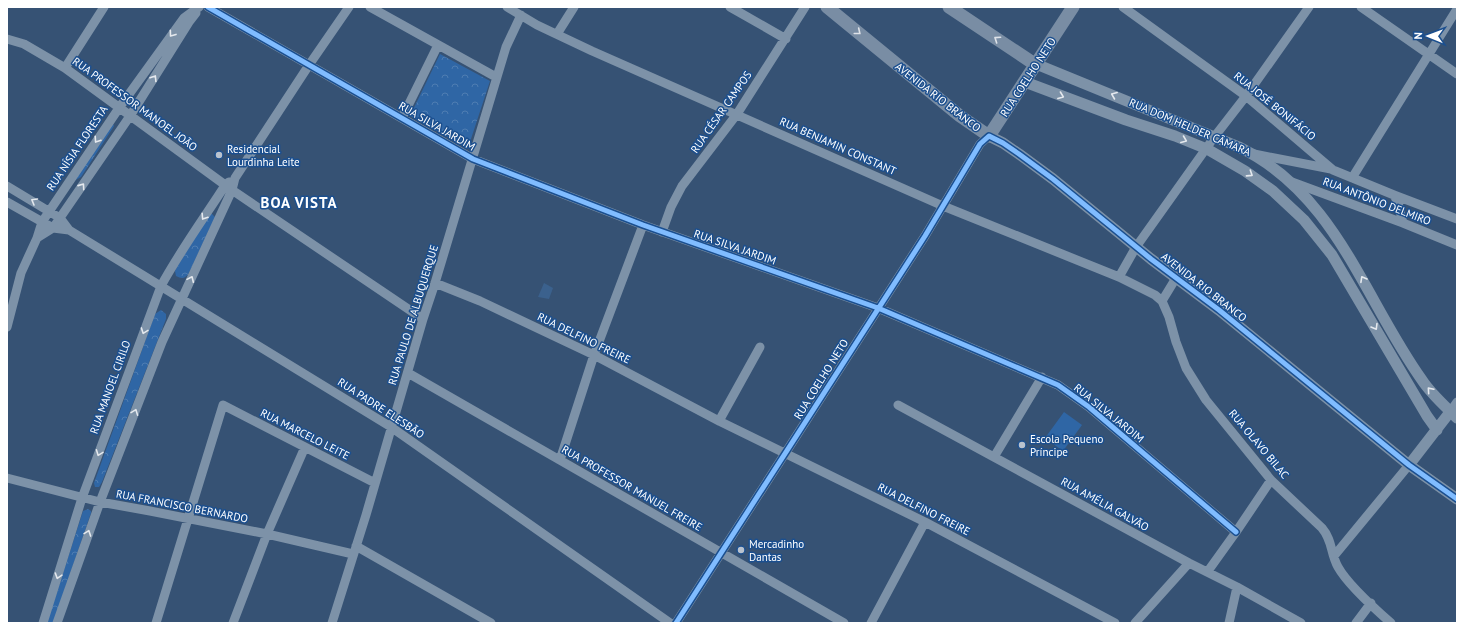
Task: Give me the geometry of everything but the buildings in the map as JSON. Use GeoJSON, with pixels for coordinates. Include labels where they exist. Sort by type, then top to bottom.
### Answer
{"type":"FeatureCollection","features":[{"type":"Feature","properties":{"kind":"main road","name":"AVENIDA RIO BRANCO"},"geometry":{"type":"LineString","coordinates":[[827,7],[984,137]]}},
{"type":"Feature","properties":{"kind":"main road"},"geometry":{"type":"LineString","coordinates":[[949,7],[1033,62]]}},
{"type":"Feature","properties":{"kind":"main road","name":"RUA COELHO NETO"},"geometry":{"type":"LineString","coordinates":[[984,137],[1025,82],[1033,62],[1065,7]]}},
{"type":"Feature","properties":{"kind":"main road","name":"RUA COELHO NETO"},"geometry":{"type":"LineString","coordinates":[[984,137],[1033,62],[1073,7]]}},
{"type":"Feature","properties":{"kind":"street"},"geometry":{"type":"LineString","coordinates":[[65,68],[104,7]]}},
{"type":"Feature","properties":{"kind":"street","name":"RUA NÍSIA FLORESTA"},"geometry":{"type":"LineString","coordinates":[[7,327],[21,273],[37,238],[42,222],[49,210],[119,108],[184,18],[200,7]]}},
{"type":"Feature","properties":{"kind":"street","name":"RUA NÍSIA FLORESTA"},"geometry":{"type":"LineString","coordinates":[[37,238],[52,228],[60,218],[130,116],[200,7]]}},
{"type":"Feature","properties":{"kind":"street","name":"RUA SILVA JARDIM"},"geometry":{"type":"LineString","coordinates":[[208,7],[473,159],[643,226],[878,308],[1058,385],[1089,407],[1236,532]]}},
{"type":"Feature","properties":{"kind":"street","name":"RUA MANOEL CIRILO"},"geometry":{"type":"LineString","coordinates":[[43,623],[82,498],[161,286],[176,259],[229,187],[349,7]]}},
{"type":"Feature","properties":{"kind":"street"},"geometry":{"type":"LineString","coordinates":[[370,7],[496,77]]}},
{"type":"Feature","properties":{"kind":"street","name":"RUA BENJAMIN CONSTANT"},"geometry":{"type":"LineString","coordinates":[[507,7],[557,34],[943,206],[1119,277],[1155,295],[1162,301]]}},
{"type":"Feature","properties":{"kind":"street"},"geometry":{"type":"LineString","coordinates":[[557,34],[574,7]]}},
{"type":"Feature","properties":{"kind":"street"},"geometry":{"type":"LineString","coordinates":[[730,7],[786,39]]}},
{"type":"Feature","properties":{"kind":"street","name":"RUA CÉSAR CAMPOS"},"geometry":{"type":"LineString","coordinates":[[662,232],[671,207],[682,186],[737,114],[805,7]]}},
{"type":"Feature","properties":{"kind":"street","name":"RUA JOSÉ BONIFÁCIO"},"geometry":{"type":"LineString","coordinates":[[1123,7],[1246,96],[1333,170],[1457,219]]}},
{"type":"Feature","properties":{"kind":"street"},"geometry":{"type":"LineString","coordinates":[[1119,277],[1136,247],[1309,7]]}},
{"type":"Feature","properties":{"kind":"street"},"geometry":{"type":"LineString","coordinates":[[1360,7],[1457,74]]}},
{"type":"Feature","properties":{"kind":"street"},"geometry":{"type":"LineString","coordinates":[[1352,178],[1457,9]]}},
{"type":"Feature","properties":{"kind":"street","name":"RUA PAULO DE ALBUQUERQUE"},"geometry":{"type":"LineString","coordinates":[[332,623],[375,484],[423,319],[473,159],[496,77],[506,47],[521,15]]}},
{"type":"Feature","properties":{"kind":"street","name":"RUA PROFESSOR MANOEL JOÃO"},"geometry":{"type":"LineString","coordinates":[[7,39],[24,44],[65,68],[229,187],[423,319]]}},
{"type":"Feature","properties":{"kind":"street"},"geometry":{"type":"LineString","coordinates":[[402,118],[438,45]]}},
{"type":"Feature","properties":{"kind":"street","name":"RUA DOM HELDER CÂMARA"},"geometry":{"type":"LineString","coordinates":[[1033,62],[1216,136],[1254,154],[1288,181],[1318,212],[1345,250],[1422,382],[1454,415]]}},
{"type":"Feature","properties":{"kind":"street","name":"RUA DOM HELDER CÂMARA"},"geometry":{"type":"LineString","coordinates":[[1025,82],[1207,149],[1263,183],[1304,220],[1338,265],[1427,416],[1437,430]]}},
{"type":"Feature","properties":{"kind":"street","name":"RUA COELHO NETO"},"geometry":{"type":"LineString","coordinates":[[676,623],[786,454],[943,206],[984,137]]}},
{"type":"Feature","properties":{"kind":"street","name":"AVENIDA RIO BRANCO"},"geometry":{"type":"LineString","coordinates":[[984,137],[1014,150],[1053,179],[1136,247],[1219,310],[1409,465]]}},
{"type":"Feature","properties":{"kind":"street"},"geometry":{"type":"LineString","coordinates":[[1254,154],[1333,170]]}},
{"type":"Feature","properties":{"kind":"street","name":"RUA ANTÔNIO DELMIRO"},"geometry":{"type":"LineString","coordinates":[[1288,181],[1403,223],[1457,245]]}},
{"type":"Feature","properties":{"kind":"street","name":"RUA PADRE ELESBÃO"},"geometry":{"type":"LineString","coordinates":[[7,186],[49,210],[60,218],[69,230],[391,428],[670,623]]}},
{"type":"Feature","properties":{"kind":"street"},"geometry":{"type":"LineString","coordinates":[[57,623],[100,502],[162,342],[183,299],[229,187]]}},
{"type":"Feature","properties":{"kind":"street"},"geometry":{"type":"LineString","coordinates":[[1394,195],[1398,203],[1403,223]]}},
{"type":"Feature","properties":{"kind":"street","name":"RUA PADRE ELESBÃO"},"geometry":{"type":"LineString","coordinates":[[7,202],[52,228],[69,230]]}},
{"type":"Feature","properties":{"kind":"street"},"geometry":{"type":"LineString","coordinates":[[560,460],[594,354],[643,226]]}},
{"type":"Feature","properties":{"kind":"street"},"geometry":{"type":"LineString","coordinates":[[1162,301],[1176,278]]}},
{"type":"Feature","properties":{"kind":"street","name":"RUA DELFINO FREIRE"},"geometry":{"type":"LineString","coordinates":[[435,283],[480,301],[594,354],[719,421],[925,522],[1115,623]]}},
{"type":"Feature","properties":{"kind":"street","name":"RUA OLAVO BILAC"},"geometry":{"type":"LineString","coordinates":[[1162,301],[1186,368],[1206,400],[1271,480],[1328,535],[1334,556],[1342,574],[1391,623]]}},
{"type":"Feature","properties":{"kind":"street"},"geometry":{"type":"LineString","coordinates":[[719,421],[760,346]]}},
{"type":"Feature","properties":{"kind":"street","name":"RUA PROFESSOR MANUEL FREIRE"},"geometry":{"type":"LineString","coordinates":[[408,373],[844,623]]}},
{"type":"Feature","properties":{"kind":"street"},"geometry":{"type":"LineString","coordinates":[[994,457],[1042,377]]}},
{"type":"Feature","properties":{"kind":"street"},"geometry":{"type":"LineString","coordinates":[[1334,556],[1437,430],[1454,415],[1457,402]]}},
{"type":"Feature","properties":{"kind":"street","name":"RUA MARCELO LEITE"},"geometry":{"type":"LineString","coordinates":[[188,519],[223,405],[375,484]]}},
{"type":"Feature","properties":{"kind":"street","name":"RUA AMÉLIA GALVÃO"},"geometry":{"type":"LineString","coordinates":[[898,405],[1189,563],[1237,587],[1301,623]]}},
{"type":"Feature","properties":{"kind":"street"},"geometry":{"type":"LineString","coordinates":[[233,623],[267,534],[305,447]]}},
{"type":"Feature","properties":{"kind":"street"},"geometry":{"type":"LineString","coordinates":[[1409,465],[1457,499]]}},
{"type":"Feature","properties":{"kind":"street","name":"RUA FRANCISCO BERNARDO"},"geometry":{"type":"LineString","coordinates":[[7,478],[100,502],[355,550],[491,623]]}},
{"type":"Feature","properties":{"kind":"street"},"geometry":{"type":"LineString","coordinates":[[1208,572],[1271,480]]}},
{"type":"Feature","properties":{"kind":"street"},"geometry":{"type":"LineString","coordinates":[[156,623],[188,519]]}},
{"type":"Feature","properties":{"kind":"street"},"geometry":{"type":"LineString","coordinates":[[870,623],[925,522]]}},
{"type":"Feature","properties":{"kind":"street"},"geometry":{"type":"LineString","coordinates":[[1135,623],[1189,563]]}},
{"type":"Feature","properties":{"kind":"street"},"geometry":{"type":"LineString","coordinates":[[1229,623],[1237,587]]}},
{"type":"Feature","properties":{"kind":"street"},"geometry":{"type":"LineString","coordinates":[[1356,623],[1371,604]]}},
{"type":"Feature","properties":{"kind":"green space"},"geometry":{"type":"Polygon","coordinates":[[[440,54],[490,81],[468,148],[410,116],[440,54]]]}},
{"type":"Feature","properties":{"kind":"green space"},"geometry":{"type":"Polygon","coordinates":[[[112,122],[114,126],[81,177],[72,182],[112,122]]]}},
{"type":"Feature","properties":{"kind":"green space"},"geometry":{"type":"Polygon","coordinates":[[[210,213],[215,217],[189,273],[183,278],[176,276],[175,271],[177,267],[210,213]]]}},
{"type":"Feature","properties":{"kind":"green space"},"geometry":{"type":"Polygon","coordinates":[[[161,310],[166,314],[166,319],[102,482],[99,487],[95,487],[94,483],[155,314],[161,310]]]}},
{"type":"Feature","properties":{"kind":"green space"},"geometry":{"type":"Polygon","coordinates":[[[1064,412],[1082,425],[1063,451],[1045,438],[1064,412]]]}},
{"type":"Feature","properties":{"kind":"green space"},"geometry":{"type":"Polygon","coordinates":[[[88,509],[91,513],[53,623],[47,623],[83,511],[88,509]]]}},
{"type":"Feature","properties":{"kind":"shaded area"},"geometry":{"type":"Polygon","coordinates":[[[544,283],[553,288],[549,299],[538,297],[544,283]]]}},
{"type":"Feature","properties":{"kind":"cycle path"},"geometry":{"type":"LineString","coordinates":[[208,7],[473,159],[643,225],[878,308],[1058,385],[1089,407],[1236,532]]}},
{"type":"Feature","properties":{"kind":"cycle path"},"geometry":{"type":"LineString","coordinates":[[676,623],[925,236],[980,144],[989,136],[1003,143],[1053,179],[1151,259],[1219,310],[1409,465],[1457,499]]}},
{"type":"Feature","properties":{"kind":"place","name":"Residencial Lourdinha Leite"},"geometry":{"type":"Point","coordinates":[219,155]}},
{"type":"Feature","properties":{"kind":"place","name":"Escola Pequeno Príncipe"},"geometry":{"type":"Point","coordinates":[1022,445]}},
{"type":"Feature","properties":{"kind":"place","name":"Mercadinho Dantas"},"geometry":{"type":"Point","coordinates":[741,550]}},
{"type":"Feature","properties":{"kind":"district","name":"BOA VISTA"},"geometry":{"type":"Point","coordinates":[299,203]}}]}
